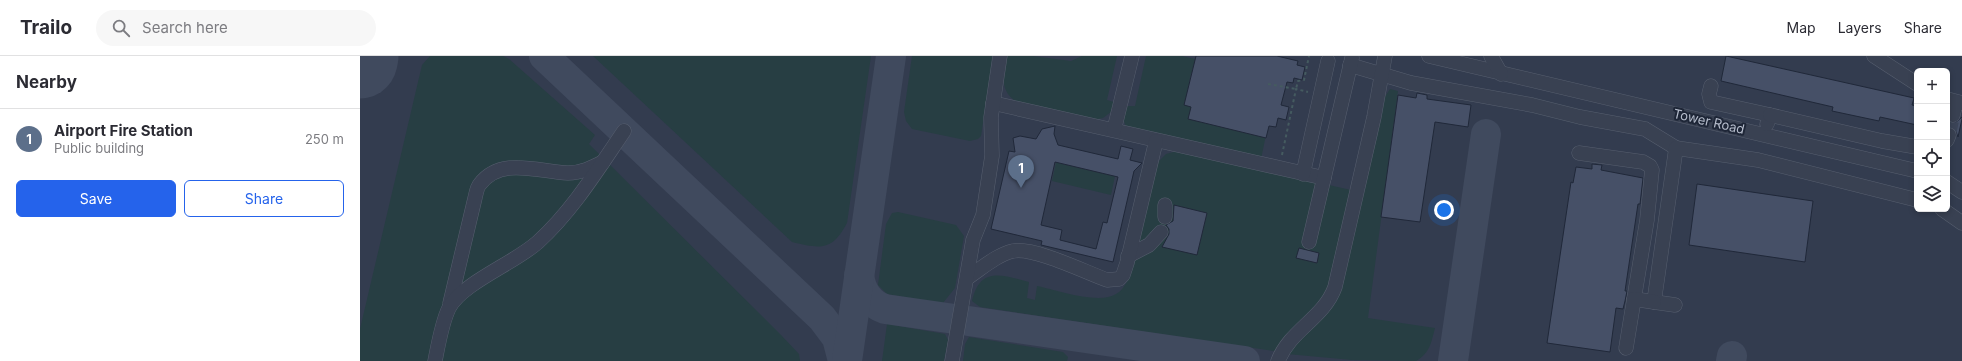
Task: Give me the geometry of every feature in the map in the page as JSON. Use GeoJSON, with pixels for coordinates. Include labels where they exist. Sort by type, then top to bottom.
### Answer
{"type":"FeatureCollection","features":[{"type":"Feature","properties":{"kind":"street"},"geometry":{"type":"LineString","coordinates":[[952,361],[973,240],[983,215],[992,156],[991,117],[1000,56]]}},
{"type":"Feature","properties":{"kind":"street"},"geometry":{"type":"LineString","coordinates":[[1114,130],[1132,56]]}},
{"type":"Feature","properties":{"kind":"street"},"geometry":{"type":"LineString","coordinates":[[1278,361],[1289,340],[1329,301],[1333,290],[1370,133],[1385,56]]}},
{"type":"Feature","properties":{"kind":"street","name":"Tower Road"},"geometry":{"type":"LineString","coordinates":[[1432,56],[1501,74],[1765,134],[1914,170]]}},
{"type":"Feature","properties":{"kind":"street"},"geometry":{"type":"LineString","coordinates":[[1490,56],[1501,74]]}},
{"type":"Feature","properties":{"kind":"street"},"geometry":{"type":"LineString","coordinates":[[1874,56],[1914,82]]}},
{"type":"Feature","properties":{"kind":"street"},"geometry":{"type":"LineString","coordinates":[[1302,174],[1328,61]]}},
{"type":"Feature","properties":{"kind":"street"},"geometry":{"type":"LineString","coordinates":[[1309,242],[1351,61],[1381,75],[1411,83],[1532,105],[1580,117],[1645,129],[1676,148],[1758,160],[1914,199]]}},
{"type":"Feature","properties":{"kind":"street"},"geometry":{"type":"LineString","coordinates":[[1711,86],[1709,94],[1711,102],[1882,141],[1914,146]]}},
{"type":"Feature","properties":{"kind":"street"},"geometry":{"type":"LineString","coordinates":[[993,103],[1324,178]]}},
{"type":"Feature","properties":{"kind":"street"},"geometry":{"type":"LineString","coordinates":[[1765,134],[1770,115]]}},
{"type":"Feature","properties":{"kind":"street"},"geometry":{"type":"LineString","coordinates":[[448,309],[460,293],[512,262],[538,242],[574,204],[624,131]]}},
{"type":"Feature","properties":{"kind":"street"},"geometry":{"type":"LineString","coordinates":[[967,278],[1005,254],[1019,251],[1037,254],[1107,280],[1113,281],[1119,279],[1123,275],[1156,141]]}},
{"type":"Feature","properties":{"kind":"street"},"geometry":{"type":"LineString","coordinates":[[1654,302],[1676,148]]}},
{"type":"Feature","properties":{"kind":"street"},"geometry":{"type":"LineString","coordinates":[[1579,153],[1644,162],[1650,166],[1652,170],[1648,220],[1626,348]]}},
{"type":"Feature","properties":{"kind":"street"},"geometry":{"type":"LineString","coordinates":[[435,361],[475,198],[480,184],[492,173],[506,167],[567,173],[585,171],[603,162]]}},
{"type":"Feature","properties":{"kind":"street"},"geometry":{"type":"LineString","coordinates":[[1950,184],[1962,192]]}},
{"type":"Feature","properties":{"kind":"street"},"geometry":{"type":"LineString","coordinates":[[1946,212],[1962,223]]}},
{"type":"Feature","properties":{"kind":"street"},"geometry":{"type":"LineString","coordinates":[[1128,256],[1149,245],[1161,232]]}},
{"type":"Feature","properties":{"kind":"street"},"geometry":{"type":"LineString","coordinates":[[1634,299],[1675,304]]}},
{"type":"Feature","properties":{"kind":"path"},"geometry":{"type":"LineString","coordinates":[[1279,169],[1296,89],[1298,82],[1304,80],[1309,56]]}},
{"type":"Feature","properties":{"kind":"path"},"geometry":{"type":"LineString","coordinates":[[1268,84],[1321,95]]}},
{"type":"Feature","properties":{"kind":"shaded area"},"geometry":{"type":"Polygon","coordinates":[[[360,56],[1962,56],[1962,361],[360,361],[360,56]]]}},
{"type":"Feature","properties":{"kind":"green space"},"geometry":{"type":"Polygon","coordinates":[[[430,56],[503,56],[509,59],[595,135],[589,144],[781,335],[799,354],[800,361],[360,361],[360,329],[422,65],[430,56]]]}},
{"type":"Feature","properties":{"kind":"green space"},"geometry":{"type":"Polygon","coordinates":[[[593,56],[871,56],[847,223],[842,232],[836,239],[825,246],[811,246],[792,242],[593,56]]]}},
{"type":"Feature","properties":{"kind":"green space"},"geometry":{"type":"Polygon","coordinates":[[[912,56],[993,56],[981,136],[978,139],[970,141],[912,129],[906,121],[904,112],[912,56]]]}},
{"type":"Feature","properties":{"kind":"green space"},"geometry":{"type":"Polygon","coordinates":[[[1006,56],[1033,56],[1071,61],[1082,56],[1117,56],[1107,100],[1114,102],[1111,112],[1103,118],[1093,120],[1017,102],[1007,93],[1005,87],[1003,76],[1006,56]]]}},
{"type":"Feature","properties":{"kind":"green space"},"geometry":{"type":"Polygon","coordinates":[[[1146,56],[1182,56],[1234,68],[1231,81],[1191,73],[1189,83],[1196,84],[1266,135],[1261,159],[1126,127],[1123,118],[1126,106],[1135,106],[1146,56]]]}},
{"type":"Feature","properties":{"kind":"green space"},"geometry":{"type":"Polygon","coordinates":[[[1390,89],[1398,91],[1368,318],[1435,328],[1431,343],[1424,355],[1416,361],[1352,360],[1287,354],[1326,312],[1382,101],[1390,89]]]}},
{"type":"Feature","properties":{"kind":"green space"},"geometry":{"type":"Polygon","coordinates":[[[1177,151],[1351,190],[1330,288],[1302,323],[1274,351],[980,307],[972,301],[980,282],[993,276],[1010,277],[1029,282],[1027,298],[1035,300],[1037,286],[1077,296],[1099,298],[1109,297],[1119,292],[1126,283],[1132,269],[1157,163],[1166,154],[1177,151]]]}},
{"type":"Feature","properties":{"kind":"green space"},"geometry":{"type":"Polygon","coordinates":[[[1057,158],[1063,159],[1062,164],[1115,176],[1111,195],[1052,181],[1057,158]]]}},
{"type":"Feature","properties":{"kind":"green space"},"geometry":{"type":"Polygon","coordinates":[[[898,212],[956,225],[964,236],[955,288],[943,303],[935,303],[887,294],[878,285],[886,224],[892,213],[898,212]]]}},
{"type":"Feature","properties":{"kind":"green space"},"geometry":{"type":"Polygon","coordinates":[[[887,324],[945,334],[948,340],[944,361],[882,361],[887,324]]]}},
{"type":"Feature","properties":{"kind":"green space"},"geometry":{"type":"Polygon","coordinates":[[[969,337],[1063,352],[1068,357],[1067,361],[963,361],[965,344],[969,337]]]}},
{"type":"Feature","properties":{"kind":"building"},"geometry":{"type":"Polygon","coordinates":[[[1196,56],[1277,56],[1298,61],[1297,65],[1305,67],[1302,80],[1294,78],[1293,83],[1287,82],[1281,105],[1289,107],[1286,120],[1278,118],[1276,127],[1269,126],[1266,138],[1188,119],[1191,107],[1184,105],[1196,56]]]}},
{"type":"Feature","properties":{"kind":"building"},"geometry":{"type":"Polygon","coordinates":[[[1726,56],[1914,98],[1912,105],[1914,105],[1914,124],[1880,117],[1879,121],[1832,111],[1833,107],[1721,81],[1726,56]]]}},
{"type":"Feature","properties":{"kind":"building"},"geometry":{"type":"Polygon","coordinates":[[[1417,93],[1427,95],[1427,99],[1471,105],[1468,127],[1435,122],[1420,222],[1381,217],[1398,95],[1416,98],[1417,93]]]}},
{"type":"Feature","properties":{"kind":"building"},"geometry":{"type":"Polygon","coordinates":[[[1962,117],[1958,137],[1955,129],[1950,128],[1950,122],[1955,123],[1962,117]]]}},
{"type":"Feature","properties":{"kind":"building"},"geometry":{"type":"Polygon","coordinates":[[[1055,126],[1054,134],[1058,145],[1118,159],[1121,146],[1133,149],[1130,160],[1142,163],[1134,171],[1113,262],[1041,245],[1042,241],[991,229],[1009,151],[1015,152],[1013,138],[1020,136],[1036,139],[1042,129],[1055,126]],[[1055,162],[1041,225],[1062,230],[1060,240],[1096,249],[1103,222],[1107,223],[1118,177],[1055,162]]]}},
{"type":"Feature","properties":{"kind":"building"},"geometry":{"type":"Polygon","coordinates":[[[1592,164],[1602,165],[1601,170],[1643,178],[1625,291],[1627,291],[1623,309],[1616,308],[1610,352],[1547,343],[1571,182],[1573,183],[1576,167],[1592,169],[1592,164]]]}},
{"type":"Feature","properties":{"kind":"building"},"geometry":{"type":"Polygon","coordinates":[[[1697,184],[1813,201],[1805,262],[1689,245],[1697,184]]]}},
{"type":"Feature","properties":{"kind":"building"},"geometry":{"type":"Polygon","coordinates":[[[1174,205],[1207,213],[1197,255],[1162,247],[1169,234],[1169,229],[1166,225],[1173,221],[1174,205]]]}},
{"type":"Feature","properties":{"kind":"building"},"geometry":{"type":"Polygon","coordinates":[[[1299,248],[1319,253],[1317,263],[1296,258],[1299,248]]]}},
{"type":"Feature","properties":{"kind":"taxiway"},"geometry":{"type":"LineString","coordinates":[[544,56],[822,318],[837,338],[843,361]]}},
{"type":"Feature","properties":{"kind":"taxiway"},"geometry":{"type":"LineString","coordinates":[[847,361],[891,56]]}},
{"type":"Feature","properties":{"kind":"taxiway"},"geometry":{"type":"LineString","coordinates":[[1453,361],[1486,134]]}},
{"type":"Feature","properties":{"kind":"taxiway"},"geometry":{"type":"LineString","coordinates":[[859,275],[860,281],[867,296],[875,304],[885,309],[1245,361]]}},
{"type":"Feature","properties":{"kind":"taxiway"},"geometry":{"type":"LineString","coordinates":[[1731,361],[1732,356]]}},
{"type":"Feature","properties":{"kind":"runway"},"geometry":{"type":"LineString","coordinates":[[360,61],[361,56]]}},
{"type":"Feature","properties":{"kind":"tunnel"},"geometry":{"type":"LineString","coordinates":[[1950,130],[1953,115]]}},
{"type":"Feature","properties":{"kind":"place","name":"Airport Fire Station"},"geometry":{"type":"Point","coordinates":[1021,188]}}]}
